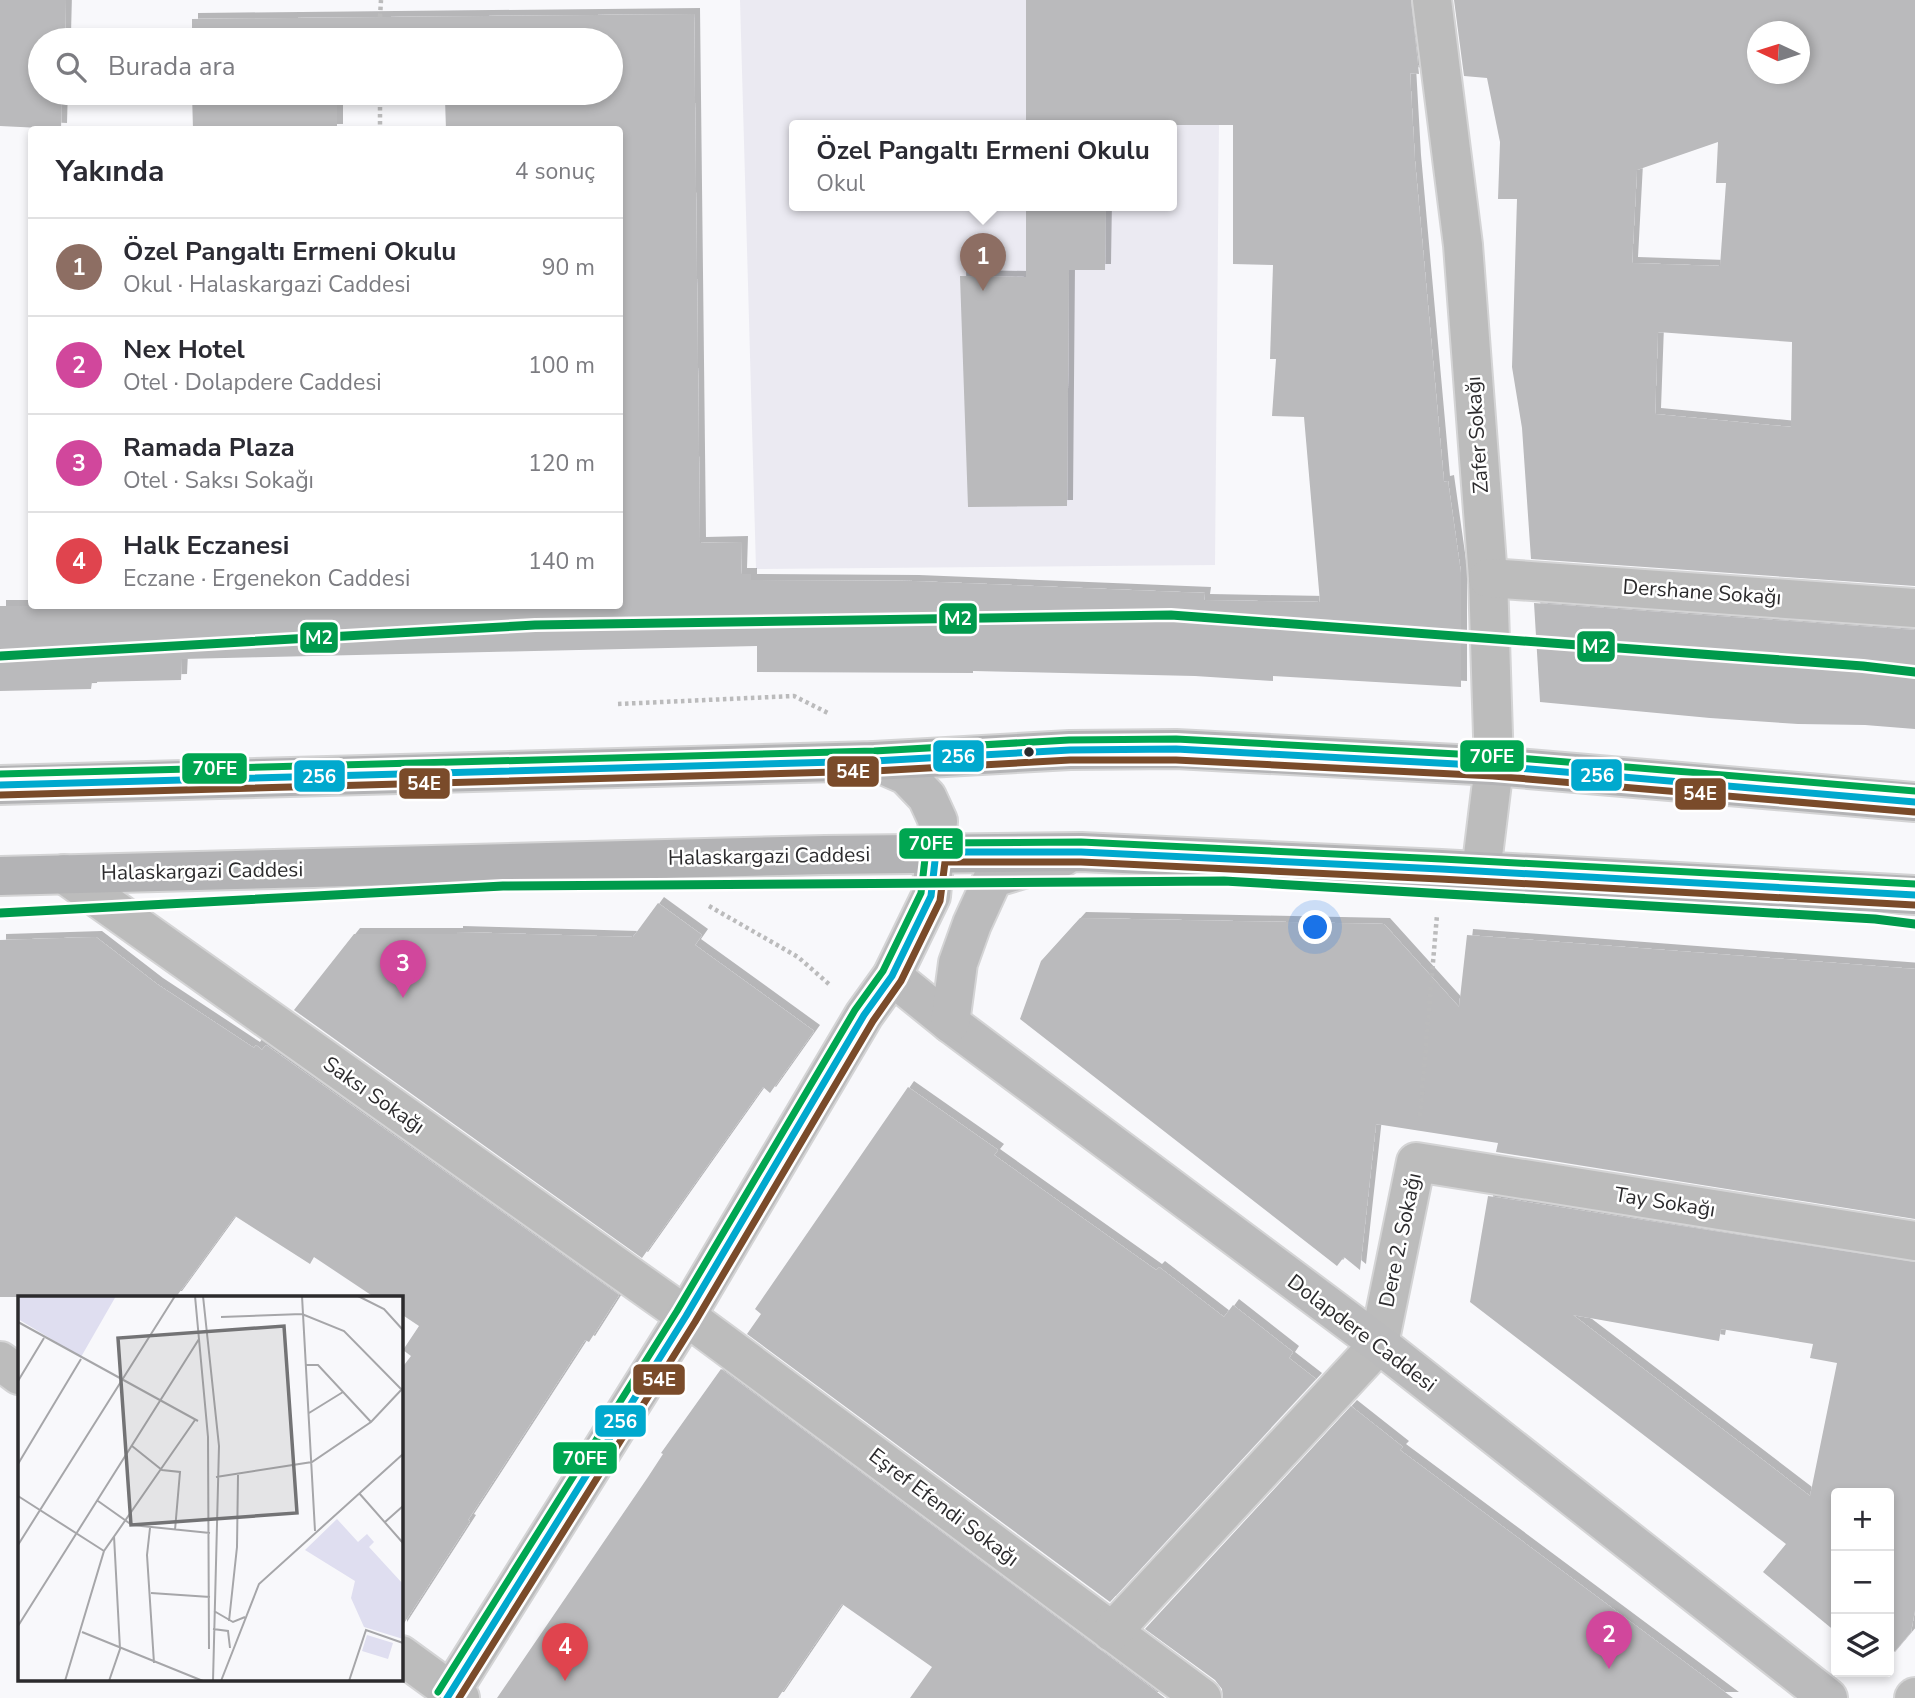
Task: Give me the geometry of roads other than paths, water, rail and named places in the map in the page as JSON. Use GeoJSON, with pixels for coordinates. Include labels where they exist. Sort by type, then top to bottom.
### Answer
{"type":"FeatureCollection","features":[{"type":"Feature","properties":{"kind":"main road"},"geometry":{"type":"LineString","coordinates":[[0,785],[874,761],[1070,750],[1176,748],[1494,766],[1915,802]]}},
{"type":"Feature","properties":{"kind":"main road"},"geometry":{"type":"LineString","coordinates":[[453,1696],[686,1316],[864,1015],[892,976],[931,896],[938,821],[927,797],[906,775],[874,761]]}},
{"type":"Feature","properties":{"kind":"main road","name":"Halaskargazi Caddesi"},"geometry":{"type":"LineString","coordinates":[[0,876],[936,852],[1081,852],[1915,895]]}},
{"type":"Feature","properties":{"kind":"main road"},"geometry":{"type":"LineString","coordinates":[[950,1023],[958,962],[993,878],[1081,852]]}},
{"type":"Feature","properties":{"kind":"main road","name":"Dolapdere Caddesi"},"geometry":{"type":"LineString","coordinates":[[892,976],[950,1023],[1379,1345],[1828,1698]]}},
{"type":"Feature","properties":{"kind":"street","name":"Zafer Sokağı"},"geometry":{"type":"LineString","coordinates":[[1432,0],[1463,245],[1488,578],[1494,766],[1481,872]]}},
{"type":"Feature","properties":{"kind":"street","name":"Dershane Sokağı"},"geometry":{"type":"LineString","coordinates":[[1488,578],[1915,608]]}},
{"type":"Feature","properties":{"kind":"street","name":"Saksı Sokağı"},"geometry":{"type":"LineString","coordinates":[[64,874],[686,1316]]}},
{"type":"Feature","properties":{"kind":"street","name":"Dere 2. Sokağı"},"geometry":{"type":"LineString","coordinates":[[1379,1345],[1416,1162]]}},
{"type":"Feature","properties":{"kind":"street","name":"Tay Sokağı"},"geometry":{"type":"LineString","coordinates":[[1416,1162],[1915,1241]]}},
{"type":"Feature","properties":{"kind":"street","name":"Eşref Efendi Sokağı"},"geometry":{"type":"LineString","coordinates":[[686,1316],[1202,1698]]}},
{"type":"Feature","properties":{"kind":"street"},"geometry":{"type":"LineString","coordinates":[[1112,1632],[1379,1345]]}},
{"type":"Feature","properties":{"kind":"street"},"geometry":{"type":"LineString","coordinates":[[0,1361],[18,1374]]}},
{"type":"Feature","properties":{"kind":"street"},"geometry":{"type":"LineString","coordinates":[[402,1656],[453,1696]]}},
{"type":"Feature","properties":{"kind":"place","name":"Özel Pangaltı Ermeni Okulu"},"geometry":{"type":"Point","coordinates":[983,291]}},
{"type":"Feature","properties":{"kind":"place","name":"Ramada Plaza"},"geometry":{"type":"Point","coordinates":[403,998]}},
{"type":"Feature","properties":{"kind":"place","name":"Nex Hotel"},"geometry":{"type":"Point","coordinates":[1609,1669]}},
{"type":"Feature","properties":{"kind":"place","name":"Halk Eczanesi"},"geometry":{"type":"Point","coordinates":[565,1681]}}]}
